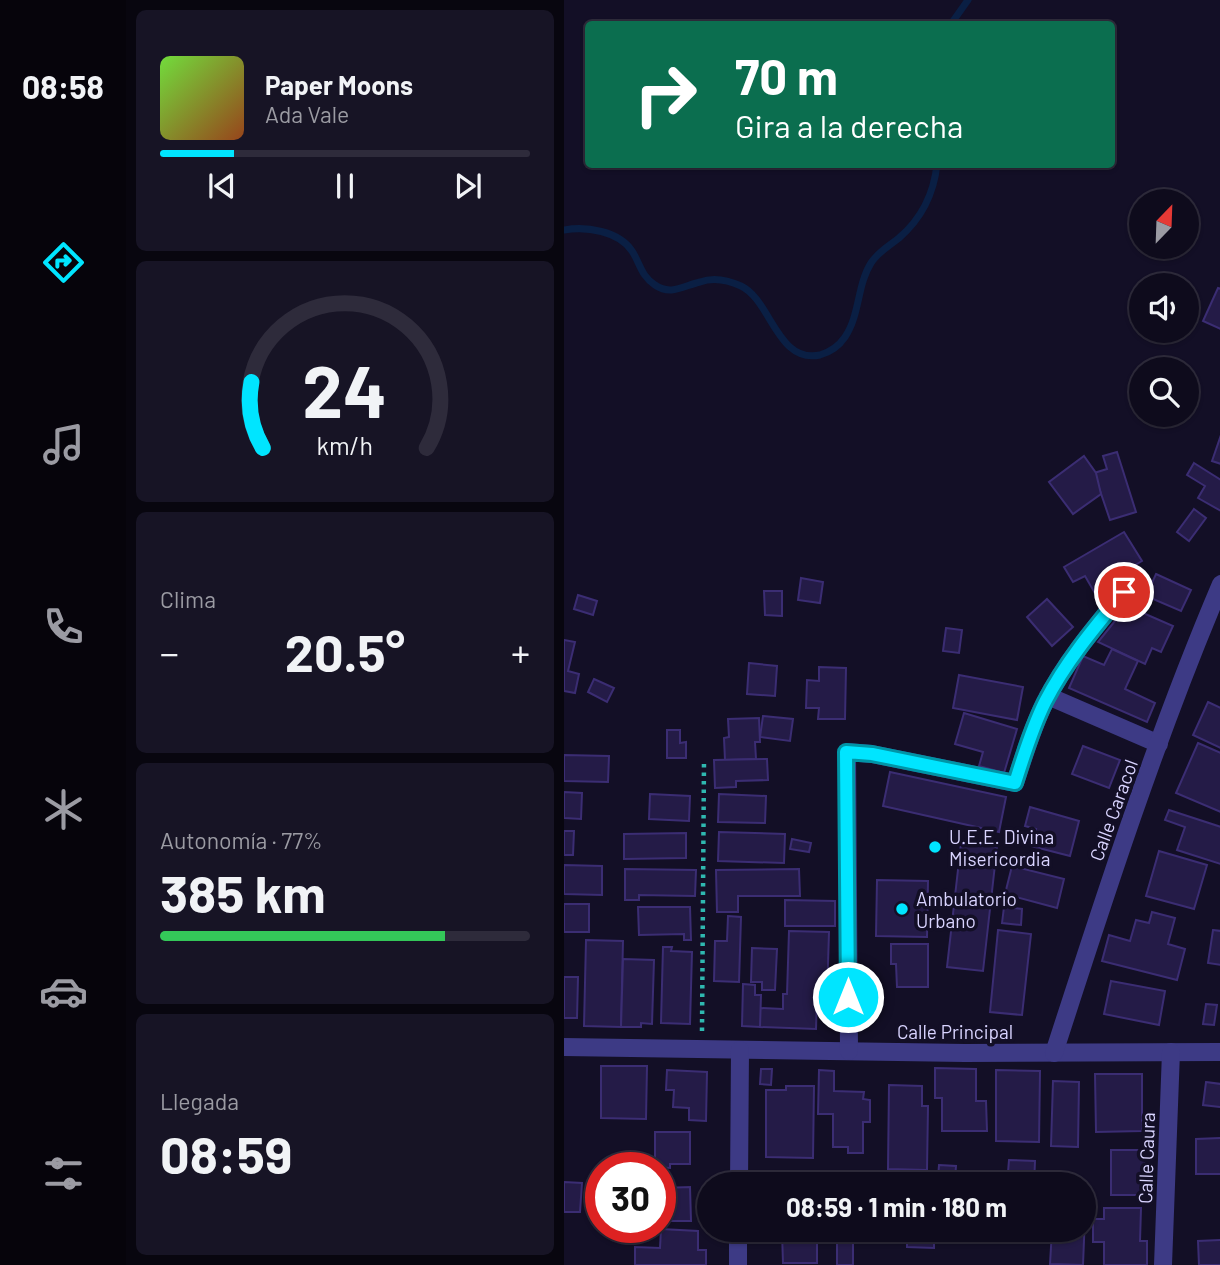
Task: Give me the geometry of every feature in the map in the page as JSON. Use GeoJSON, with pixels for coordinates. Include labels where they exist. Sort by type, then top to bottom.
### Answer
{"type":"FeatureCollection","features":[{"type":"Feature","properties":{"kind":"street","name":"Calle Caracol"},"geometry":{"type":"LineString","coordinates":[[1054,1053],[1112,875],[1220,584]]}},
{"type":"Feature","properties":{"kind":"street"},"geometry":{"type":"LineString","coordinates":[[849,1051],[846,752],[872,754],[1015,783],[1030,736],[1048,696],[1081,643],[1124,592]]}},
{"type":"Feature","properties":{"kind":"street"},"geometry":{"type":"LineString","coordinates":[[1048,696],[1159,744]]}},
{"type":"Feature","properties":{"kind":"street","name":"Calle Principal"},"geometry":{"type":"LineString","coordinates":[[564,1047],[1054,1053],[1220,1052]]}},
{"type":"Feature","properties":{"kind":"street"},"geometry":{"type":"LineString","coordinates":[[739,1172],[740,1050]]}},
{"type":"Feature","properties":{"kind":"street","name":"Calle Caura"},"geometry":{"type":"LineString","coordinates":[[1163,1265],[1171,1052]]}},
{"type":"Feature","properties":{"kind":"street"},"geometry":{"type":"LineString","coordinates":[[738,1242],[738,1265]]}},
{"type":"Feature","properties":{"kind":"path"},"geometry":{"type":"LineString","coordinates":[[702,1049],[704,760]]}},
{"type":"Feature","properties":{"kind":"building"},"geometry":{"type":"Polygon","coordinates":[[[1218,288],[1221,289],[1221,329],[1203,321],[1218,288]]]}},
{"type":"Feature","properties":{"kind":"building"},"geometry":{"type":"Polygon","coordinates":[[[1221,435],[1221,464],[1212,461],[1221,435]]]}},
{"type":"Feature","properties":{"kind":"building"},"geometry":{"type":"Polygon","coordinates":[[[1117,452],[1136,512],[1110,520],[1094,473],[1107,469],[1103,456],[1117,452]]]}},
{"type":"Feature","properties":{"kind":"building"},"geometry":{"type":"Polygon","coordinates":[[[1084,456],[1096,473],[1101,494],[1073,514],[1049,482],[1084,456]]]}},
{"type":"Feature","properties":{"kind":"building"},"geometry":{"type":"Polygon","coordinates":[[[1194,463],[1221,480],[1221,511],[1198,498],[1205,486],[1187,475],[1194,463]]]}},
{"type":"Feature","properties":{"kind":"building"},"geometry":{"type":"Polygon","coordinates":[[[1194,509],[1206,518],[1189,541],[1177,532],[1194,509]]]}},
{"type":"Feature","properties":{"kind":"building"},"geometry":{"type":"Polygon","coordinates":[[[1124,532],[1142,561],[1113,578],[1121,591],[1100,602],[1085,576],[1073,582],[1064,567],[1124,532]]]}},
{"type":"Feature","properties":{"kind":"building"},"geometry":{"type":"Polygon","coordinates":[[[1156,574],[1191,590],[1181,611],[1146,596],[1156,574]]]}},
{"type":"Feature","properties":{"kind":"building"},"geometry":{"type":"Polygon","coordinates":[[[801,578],[823,582],[820,603],[798,600],[801,578]]]}},
{"type":"Feature","properties":{"kind":"building"},"geometry":{"type":"Polygon","coordinates":[[[764,591],[782,591],[782,616],[765,615],[764,591]]]}},
{"type":"Feature","properties":{"kind":"building"},"geometry":{"type":"Polygon","coordinates":[[[1133,593],[1143,598],[1138,610],[1127,606],[1133,593]]]}},
{"type":"Feature","properties":{"kind":"building"},"geometry":{"type":"Polygon","coordinates":[[[578,595],[597,601],[593,615],[574,609],[578,595]]]}},
{"type":"Feature","properties":{"kind":"building"},"geometry":{"type":"Polygon","coordinates":[[[1047,599],[1073,627],[1052,646],[1027,617],[1047,599]]]}},
{"type":"Feature","properties":{"kind":"building"},"geometry":{"type":"Polygon","coordinates":[[[1127,606],[1173,626],[1161,652],[1152,648],[1145,664],[1098,642],[1127,606]]]}},
{"type":"Feature","properties":{"kind":"building"},"geometry":{"type":"Polygon","coordinates":[[[946,628],[962,630],[959,653],[943,651],[946,628]]]}},
{"type":"Feature","properties":{"kind":"building"},"geometry":{"type":"Polygon","coordinates":[[[564,640],[575,642],[568,671],[579,674],[575,693],[564,691],[564,640]]]}},
{"type":"Feature","properties":{"kind":"building"},"geometry":{"type":"Polygon","coordinates":[[[1112,649],[1138,661],[1125,689],[1155,703],[1147,722],[1069,688],[1083,656],[1104,665],[1112,649]]]}},
{"type":"Feature","properties":{"kind":"building"},"geometry":{"type":"Polygon","coordinates":[[[749,663],[777,666],[775,696],[747,694],[749,663]]]}},
{"type":"Feature","properties":{"kind":"building"},"geometry":{"type":"Polygon","coordinates":[[[819,667],[846,668],[845,719],[818,719],[819,708],[806,708],[807,680],[819,681],[819,667]]]}},
{"type":"Feature","properties":{"kind":"building"},"geometry":{"type":"Polygon","coordinates":[[[959,675],[1023,687],[1017,720],[953,708],[959,675]]]}},
{"type":"Feature","properties":{"kind":"building"},"geometry":{"type":"Polygon","coordinates":[[[594,679],[614,688],[607,702],[588,692],[594,679]]]}},
{"type":"Feature","properties":{"kind":"building"},"geometry":{"type":"Polygon","coordinates":[[[1208,702],[1221,708],[1221,748],[1193,735],[1208,702]]]}},
{"type":"Feature","properties":{"kind":"building"},"geometry":{"type":"Polygon","coordinates":[[[964,713],[1017,729],[1004,773],[979,766],[983,752],[955,744],[964,713]]]}},
{"type":"Feature","properties":{"kind":"building"},"geometry":{"type":"Polygon","coordinates":[[[763,716],[793,719],[790,741],[760,737],[763,716]]]}},
{"type":"Feature","properties":{"kind":"building"},"geometry":{"type":"Polygon","coordinates":[[[759,718],[760,742],[755,742],[756,759],[725,760],[724,738],[729,737],[728,719],[759,718]]]}},
{"type":"Feature","properties":{"kind":"building"},"geometry":{"type":"Polygon","coordinates":[[[667,730],[680,730],[680,743],[686,742],[686,758],[667,758],[667,730]]]}},
{"type":"Feature","properties":{"kind":"building"},"geometry":{"type":"Polygon","coordinates":[[[1198,743],[1221,753],[1221,812],[1176,793],[1198,743]]]}},
{"type":"Feature","properties":{"kind":"building"},"geometry":{"type":"Polygon","coordinates":[[[1083,746],[1120,760],[1109,788],[1072,774],[1083,746]]]}},
{"type":"Feature","properties":{"kind":"building"},"geometry":{"type":"Polygon","coordinates":[[[564,755],[609,756],[608,782],[564,781],[564,755]]]}},
{"type":"Feature","properties":{"kind":"building"},"geometry":{"type":"Polygon","coordinates":[[[767,759],[768,780],[736,781],[736,787],[715,788],[714,760],[767,759]]]}},
{"type":"Feature","properties":{"kind":"building"},"geometry":{"type":"Polygon","coordinates":[[[890,772],[1006,797],[999,832],[883,806],[890,772]]]}},
{"type":"Feature","properties":{"kind":"building"},"geometry":{"type":"Polygon","coordinates":[[[564,792],[582,793],[581,819],[564,818],[564,792]]]}},
{"type":"Feature","properties":{"kind":"building"},"geometry":{"type":"Polygon","coordinates":[[[650,794],[690,796],[689,821],[649,819],[650,794]]]}},
{"type":"Feature","properties":{"kind":"building"},"geometry":{"type":"Polygon","coordinates":[[[719,794],[766,796],[765,823],[718,822],[719,794]]]}},
{"type":"Feature","properties":{"kind":"building"},"geometry":{"type":"Polygon","coordinates":[[[1030,807],[1079,821],[1070,856],[1031,846],[1036,829],[1025,826],[1030,807]]]}},
{"type":"Feature","properties":{"kind":"building"},"geometry":{"type":"Polygon","coordinates":[[[1169,810],[1221,827],[1221,864],[1177,850],[1185,827],[1165,820],[1169,810]]]}},
{"type":"Feature","properties":{"kind":"building"},"geometry":{"type":"Polygon","coordinates":[[[564,831],[574,831],[573,855],[564,855],[564,831]]]}},
{"type":"Feature","properties":{"kind":"building"},"geometry":{"type":"Polygon","coordinates":[[[719,832],[785,834],[784,863],[718,861],[719,832]]]}},
{"type":"Feature","properties":{"kind":"building"},"geometry":{"type":"Polygon","coordinates":[[[686,833],[686,858],[624,859],[624,834],[686,833]]]}},
{"type":"Feature","properties":{"kind":"building"},"geometry":{"type":"Polygon","coordinates":[[[792,839],[811,843],[809,852],[790,849],[792,839]]]}},
{"type":"Feature","properties":{"kind":"building"},"geometry":{"type":"Polygon","coordinates":[[[961,843],[997,847],[983,971],[947,967],[961,843]]]}},
{"type":"Feature","properties":{"kind":"building"},"geometry":{"type":"Polygon","coordinates":[[[1159,851],[1207,865],[1194,909],[1146,896],[1159,851]]]}},
{"type":"Feature","properties":{"kind":"building"},"geometry":{"type":"Polygon","coordinates":[[[564,865],[602,866],[602,895],[564,894],[564,865]]]}},
{"type":"Feature","properties":{"kind":"building"},"geometry":{"type":"Polygon","coordinates":[[[1012,866],[1064,879],[1057,908],[1005,894],[1012,866]]]}},
{"type":"Feature","properties":{"kind":"building"},"geometry":{"type":"Polygon","coordinates":[[[625,869],[696,870],[695,896],[639,895],[639,900],[625,900],[625,869]]]}},
{"type":"Feature","properties":{"kind":"building"},"geometry":{"type":"Polygon","coordinates":[[[799,869],[800,896],[738,896],[738,912],[717,912],[716,870],[799,869]]]}},
{"type":"Feature","properties":{"kind":"building","name":"Ambulatorio Urbano"},"geometry":{"type":"Polygon","coordinates":[[[877,880],[928,881],[927,937],[876,936],[877,880]]]}},
{"type":"Feature","properties":{"kind":"building"},"geometry":{"type":"Polygon","coordinates":[[[785,900],[835,901],[835,926],[785,926],[785,900]]]}},
{"type":"Feature","properties":{"kind":"building"},"geometry":{"type":"Polygon","coordinates":[[[564,904],[589,904],[589,932],[564,932],[564,904]]]}},
{"type":"Feature","properties":{"kind":"building"},"geometry":{"type":"Polygon","coordinates":[[[638,907],[690,907],[691,940],[684,940],[684,934],[639,935],[638,907]]]}},
{"type":"Feature","properties":{"kind":"building"},"geometry":{"type":"Polygon","coordinates":[[[1004,907],[1022,909],[1021,925],[1002,923],[1004,907]]]}},
{"type":"Feature","properties":{"kind":"building"},"geometry":{"type":"Polygon","coordinates":[[[1152,912],[1175,918],[1168,944],[1185,949],[1177,980],[1102,961],[1109,935],[1130,941],[1136,920],[1149,923],[1152,912]]]}},
{"type":"Feature","properties":{"kind":"building"},"geometry":{"type":"Polygon","coordinates":[[[728,916],[741,917],[739,982],[714,981],[715,941],[727,941],[728,916]]]}},
{"type":"Feature","properties":{"kind":"building"},"geometry":{"type":"Polygon","coordinates":[[[998,930],[1031,934],[1022,1015],[990,1012],[998,930]]]}},
{"type":"Feature","properties":{"kind":"building"},"geometry":{"type":"Polygon","coordinates":[[[1213,930],[1221,931],[1221,965],[1208,963],[1213,930]]]}},
{"type":"Feature","properties":{"kind":"building"},"geometry":{"type":"Polygon","coordinates":[[[789,931],[829,932],[827,996],[817,996],[816,1029],[760,1027],[760,1008],[783,1009],[783,994],[787,994],[789,931]]]}},
{"type":"Feature","properties":{"kind":"building"},"geometry":{"type":"Polygon","coordinates":[[[586,940],[623,941],[621,1027],[584,1026],[586,940]]]}},
{"type":"Feature","properties":{"kind":"building"},"geometry":{"type":"Polygon","coordinates":[[[891,944],[928,944],[928,987],[897,987],[896,964],[891,964],[891,944]]]}},
{"type":"Feature","properties":{"kind":"building"},"geometry":{"type":"Polygon","coordinates":[[[663,947],[672,947],[671,951],[692,952],[690,1024],[661,1023],[663,947]]]}},
{"type":"Feature","properties":{"kind":"building"},"geometry":{"type":"Polygon","coordinates":[[[752,948],[777,949],[775,990],[762,990],[762,982],[751,982],[752,948]]]}},
{"type":"Feature","properties":{"kind":"building"},"geometry":{"type":"Polygon","coordinates":[[[623,959],[654,960],[652,1024],[621,1027],[623,959]]]}},
{"type":"Feature","properties":{"kind":"building"},"geometry":{"type":"Polygon","coordinates":[[[564,977],[578,977],[577,1018],[564,1018],[564,977]]]}},
{"type":"Feature","properties":{"kind":"building"},"geometry":{"type":"Polygon","coordinates":[[[1111,981],[1165,991],[1159,1025],[1104,1014],[1111,981]]]}},
{"type":"Feature","properties":{"kind":"building"},"geometry":{"type":"Polygon","coordinates":[[[743,984],[755,985],[755,995],[761,995],[760,1027],[742,1026],[743,984]]]}},
{"type":"Feature","properties":{"kind":"building"},"geometry":{"type":"Polygon","coordinates":[[[1206,1004],[1217,1005],[1214,1025],[1203,1024],[1206,1004]]]}},
{"type":"Feature","properties":{"kind":"building"},"geometry":{"type":"Polygon","coordinates":[[[601,1066],[647,1066],[646,1119],[601,1118],[601,1066]]]}},
{"type":"Feature","properties":{"kind":"building"},"geometry":{"type":"Polygon","coordinates":[[[935,1068],[976,1069],[976,1101],[986,1101],[987,1131],[942,1131],[942,1098],[935,1098],[935,1068]]]}},
{"type":"Feature","properties":{"kind":"building"},"geometry":{"type":"Polygon","coordinates":[[[761,1069],[772,1069],[771,1085],[760,1084],[761,1069]]]}},
{"type":"Feature","properties":{"kind":"building"},"geometry":{"type":"Polygon","coordinates":[[[667,1070],[707,1072],[706,1121],[689,1120],[689,1108],[673,1107],[674,1090],[666,1090],[667,1070]]]}},
{"type":"Feature","properties":{"kind":"building"},"geometry":{"type":"Polygon","coordinates":[[[819,1070],[834,1071],[834,1091],[864,1092],[863,1099],[870,1100],[870,1122],[863,1122],[863,1153],[848,1153],[848,1147],[833,1147],[833,1114],[818,1114],[819,1070]]]}},
{"type":"Feature","properties":{"kind":"building"},"geometry":{"type":"Polygon","coordinates":[[[996,1070],[1040,1071],[1039,1142],[996,1141],[996,1070]]]}},
{"type":"Feature","properties":{"kind":"building"},"geometry":{"type":"Polygon","coordinates":[[[1095,1074],[1142,1074],[1142,1131],[1096,1132],[1095,1074]]]}},
{"type":"Feature","properties":{"kind":"building"},"geometry":{"type":"Polygon","coordinates":[[[1053,1081],[1079,1082],[1078,1147],[1051,1146],[1053,1081]]]}},
{"type":"Feature","properties":{"kind":"building"},"geometry":{"type":"Polygon","coordinates":[[[1206,1082],[1221,1084],[1221,1107],[1203,1105],[1206,1082]]]}},
{"type":"Feature","properties":{"kind":"building"},"geometry":{"type":"Polygon","coordinates":[[[889,1085],[922,1086],[922,1106],[928,1106],[927,1170],[888,1169],[889,1085]]]}},
{"type":"Feature","properties":{"kind":"building"},"geometry":{"type":"Polygon","coordinates":[[[786,1086],[814,1086],[813,1158],[766,1157],[766,1090],[786,1090],[786,1086]]]}},
{"type":"Feature","properties":{"kind":"building"},"geometry":{"type":"Polygon","coordinates":[[[655,1132],[690,1132],[690,1164],[676,1164],[676,1152],[655,1152],[655,1132]]]}},
{"type":"Feature","properties":{"kind":"building"},"geometry":{"type":"Polygon","coordinates":[[[1221,1138],[1221,1174],[1196,1174],[1196,1139],[1221,1138]]]}},
{"type":"Feature","properties":{"kind":"building"},"geometry":{"type":"Polygon","coordinates":[[[1111,1150],[1145,1150],[1145,1195],[1111,1195],[1111,1150]]]}},
{"type":"Feature","properties":{"kind":"building"},"geometry":{"type":"Polygon","coordinates":[[[1009,1160],[1035,1161],[1035,1172],[1008,1172],[1009,1160]]]}},
{"type":"Feature","properties":{"kind":"building"},"geometry":{"type":"Polygon","coordinates":[[[939,1165],[956,1166],[956,1172],[938,1172],[939,1165]]]}},
{"type":"Feature","properties":{"kind":"building"},"geometry":{"type":"Polygon","coordinates":[[[564,1182],[582,1183],[580,1212],[564,1212],[564,1182]]]}},
{"type":"Feature","properties":{"kind":"building"},"geometry":{"type":"Polygon","coordinates":[[[690,1187],[691,1221],[676,1221],[676,1188],[690,1187]]]}},
{"type":"Feature","properties":{"kind":"building"},"geometry":{"type":"Polygon","coordinates":[[[1104,1208],[1141,1208],[1140,1241],[1147,1241],[1147,1265],[1104,1265],[1104,1242],[1096,1242],[1096,1219],[1104,1219],[1104,1208]]]}},
{"type":"Feature","properties":{"kind":"building"},"geometry":{"type":"Polygon","coordinates":[[[676,1230],[697,1231],[698,1250],[706,1250],[706,1265],[635,1265],[635,1247],[660,1248],[660,1243],[676,1243],[676,1230]]]}},
{"type":"Feature","properties":{"kind":"building"},"geometry":{"type":"Polygon","coordinates":[[[1221,1240],[1221,1265],[1199,1265],[1198,1241],[1221,1240]]]}},
{"type":"Feature","properties":{"kind":"building"},"geometry":{"type":"Polygon","coordinates":[[[782,1242],[817,1242],[817,1263],[783,1263],[782,1242]]]}},
{"type":"Feature","properties":{"kind":"building"},"geometry":{"type":"Polygon","coordinates":[[[837,1242],[853,1242],[853,1265],[837,1265],[837,1242]]]}},
{"type":"Feature","properties":{"kind":"building"},"geometry":{"type":"Polygon","coordinates":[[[907,1242],[934,1242],[934,1248],[907,1247],[907,1242]]]}},
{"type":"Feature","properties":{"kind":"building"},"geometry":{"type":"Polygon","coordinates":[[[1051,1242],[1084,1242],[1083,1265],[1050,1264],[1051,1242]]]}},
{"type":"Feature","properties":{"kind":"waterway"},"geometry":{"type":"LineString","coordinates":[[953,21],[968,0]]}},
{"type":"Feature","properties":{"kind":"waterway"},"geometry":{"type":"LineString","coordinates":[[564,230],[592,230],[619,239],[632,251],[647,278],[666,290],[715,279],[741,286],[751,293],[784,341],[794,350],[805,355],[820,355],[834,348],[845,337],[866,272],[880,252],[907,231],[920,214],[929,195],[936,168]]}},
{"type":"Feature","properties":{"kind":"place","name":"U.E.E. Divina Misericordia"},"geometry":{"type":"Point","coordinates":[935,847]}},
{"type":"Feature","properties":{"kind":"place","name":"Ambulatorio Urbano"},"geometry":{"type":"Point","coordinates":[902,909]}},
{"type":"Feature","properties":{"kind":"route"},"geometry":{"type":"LineString","coordinates":[[848,997],[846,752],[872,754],[1015,783],[1030,736],[1059,676],[1081,643],[1124,592]]}}]}
